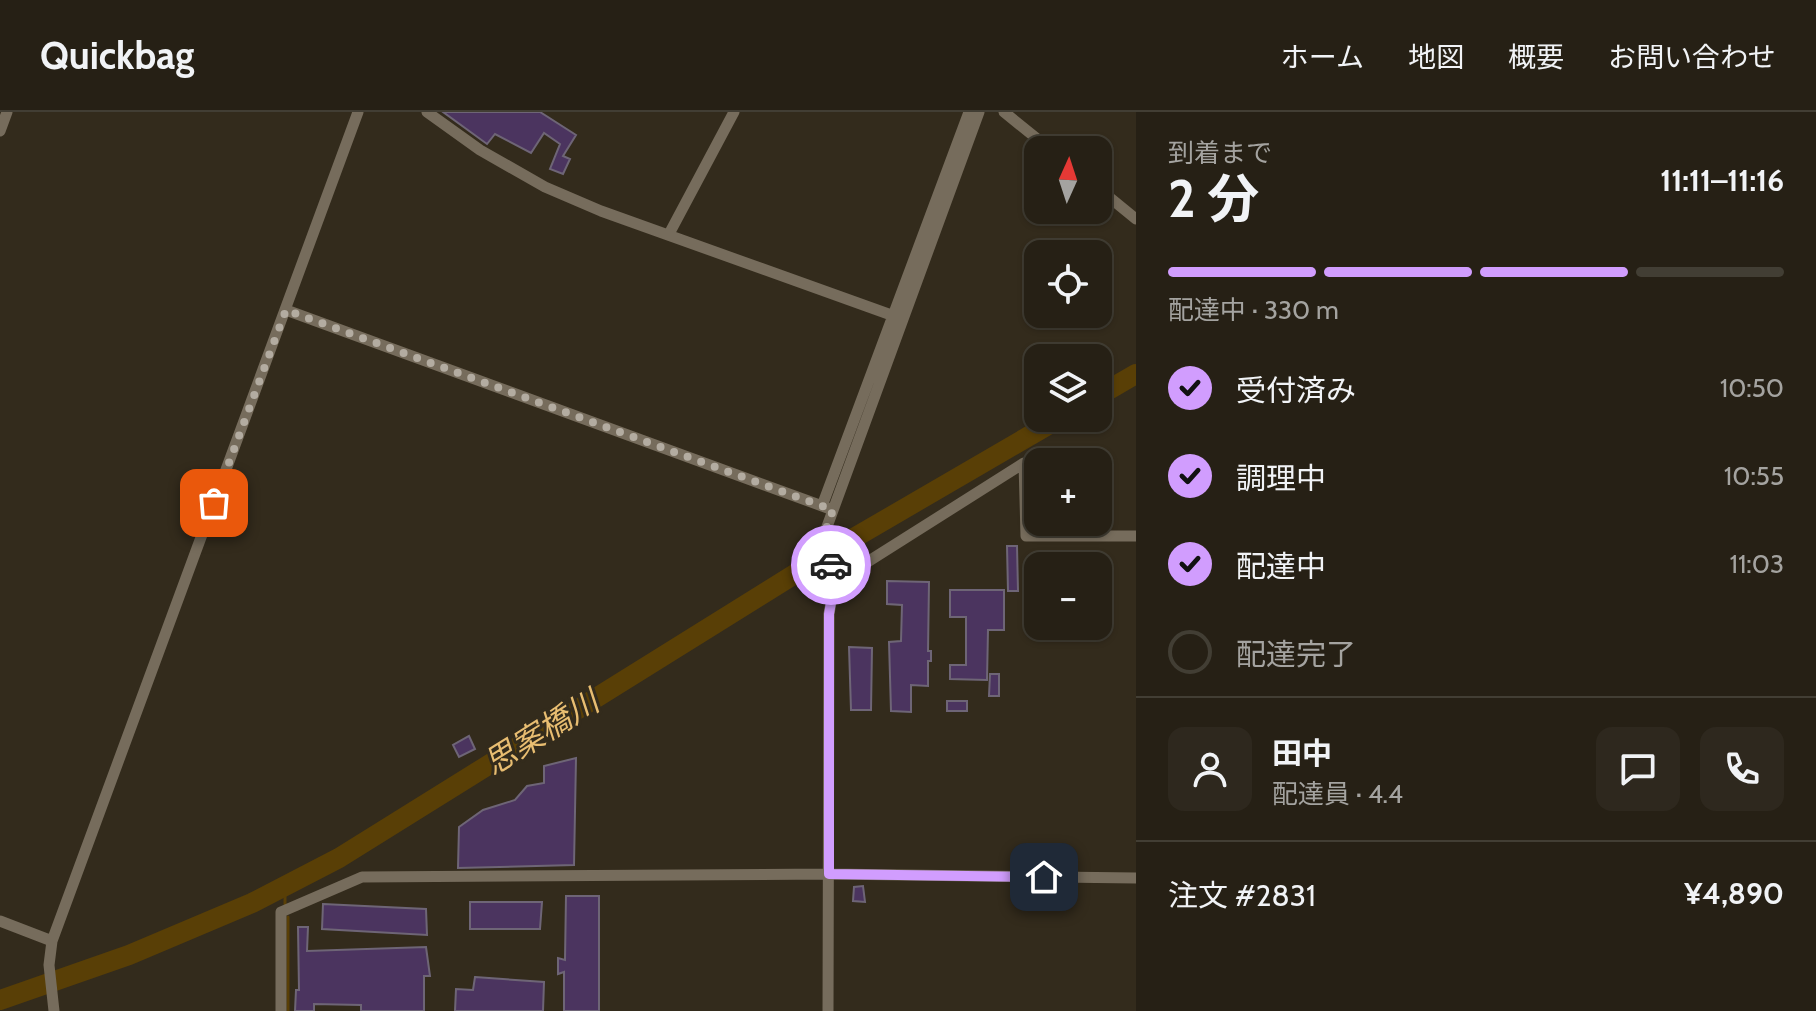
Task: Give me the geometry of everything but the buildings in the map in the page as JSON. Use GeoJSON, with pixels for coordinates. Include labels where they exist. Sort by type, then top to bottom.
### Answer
{"type":"FeatureCollection","features":[{"type":"Feature","properties":{"kind":"street"},"geometry":{"type":"LineString","coordinates":[[0,131],[7,112]]}},
{"type":"Feature","properties":{"kind":"street"},"geometry":{"type":"LineString","coordinates":[[54,1005],[49,965],[52,941],[358,112]]}},
{"type":"Feature","properties":{"kind":"street"},"geometry":{"type":"LineString","coordinates":[[427,112],[480,150],[535,182],[601,211],[894,316]]}},
{"type":"Feature","properties":{"kind":"street"},"geometry":{"type":"LineString","coordinates":[[669,234],[734,112]]}},
{"type":"Feature","properties":{"kind":"street"},"geometry":{"type":"LineString","coordinates":[[837,578],[821,543],[828,508],[969,112]]}},
{"type":"Feature","properties":{"kind":"street"},"geometry":{"type":"LineString","coordinates":[[828,508],[979,112]]}},
{"type":"Feature","properties":{"kind":"street"},"geometry":{"type":"LineString","coordinates":[[1004,112],[1034,136]]}},
{"type":"Feature","properties":{"kind":"street"},"geometry":{"type":"LineString","coordinates":[[1112,199],[1136,219]]}},
{"type":"Feature","properties":{"kind":"street"},"geometry":{"type":"LineString","coordinates":[[286,310],[828,508]]}},
{"type":"Feature","properties":{"kind":"street"},"geometry":{"type":"LineString","coordinates":[[828,1011],[829,614],[837,578],[1024,463],[1026,536],[1136,536]]}},
{"type":"Feature","properties":{"kind":"street"},"geometry":{"type":"LineString","coordinates":[[281,1011],[281,912],[350,880],[829,874],[1136,878]]}},
{"type":"Feature","properties":{"kind":"street"},"geometry":{"type":"LineString","coordinates":[[0,921],[52,941]]}},
{"type":"Feature","properties":{"kind":"waterway","name":"思案橋川"},"geometry":{"type":"LineString","coordinates":[[1112,388],[1136,374]]}},
{"type":"Feature","properties":{"kind":"waterway","name":"思案橋川"},"geometry":{"type":"LineString","coordinates":[[0,1000],[129,955],[252,903],[339,858],[835,549],[1036,432]]}},
{"type":"Feature","properties":{"kind":"waterway"},"geometry":{"type":"LineString","coordinates":[[285,887],[285,904]]}},
{"type":"Feature","properties":{"kind":"waterway"},"geometry":{"type":"LineString","coordinates":[[288,917],[288,1011]]}},
{"type":"Feature","properties":{"kind":"way so far"},"geometry":{"type":"LineString","coordinates":[[214,503],[286,310],[833,510],[821,543],[831,565]]}},
{"type":"Feature","properties":{"kind":"route"},"geometry":{"type":"LineString","coordinates":[[831,565],[840,582],[833,591],[829,614],[829,874],[1044,877]]}}]}
